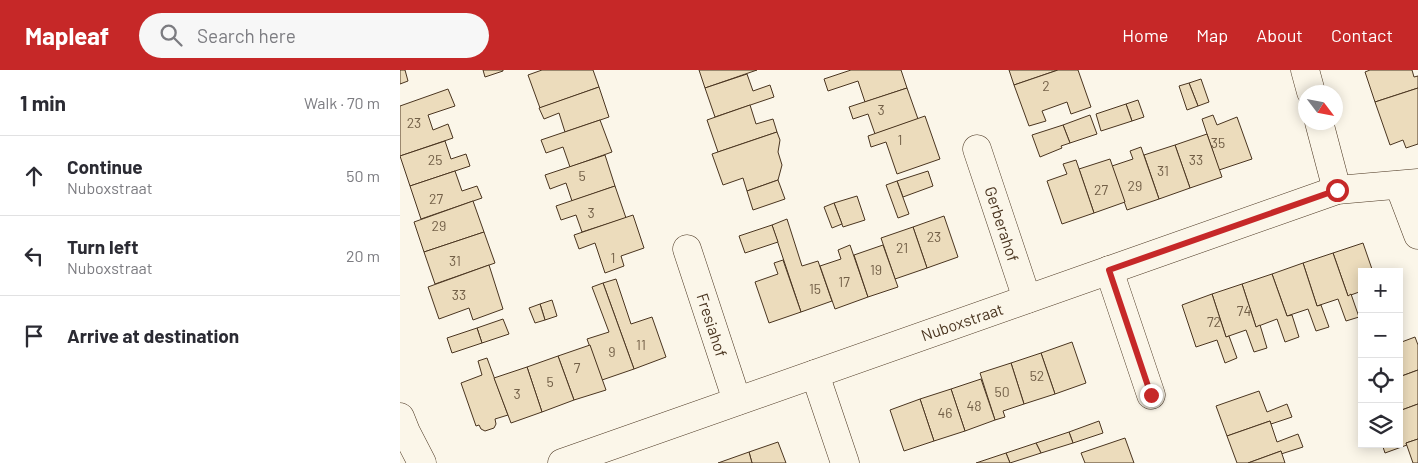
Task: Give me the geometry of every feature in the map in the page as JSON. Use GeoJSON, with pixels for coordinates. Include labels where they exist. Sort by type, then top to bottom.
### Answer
{"type":"FeatureCollection","features":[{"type":"Feature","properties":{"kind":"street"},"geometry":{"type":"LineString","coordinates":[[1305,70],[1309,85]]}},
{"type":"Feature","properties":{"kind":"street"},"geometry":{"type":"LineString","coordinates":[[1321,130],[1337,190]]}},
{"type":"Feature","properties":{"kind":"street","name":"Gerberahof"},"geometry":{"type":"LineString","coordinates":[[977,149],[1026,299]]}},
{"type":"Feature","properties":{"kind":"street","name":"Nuboxstraat"},"geometry":{"type":"LineString","coordinates":[[562,463],[1337,190],[1408,184],[1418,235]]}},
{"type":"Feature","properties":{"kind":"street","name":"Fresiahof"},"geometry":{"type":"LineString","coordinates":[[687,249],[737,401]]}},
{"type":"Feature","properties":{"kind":"street"},"geometry":{"type":"LineString","coordinates":[[1109,270],[1151,395]]}},
{"type":"Feature","properties":{"kind":"street"},"geometry":{"type":"LineString","coordinates":[[815,374],[844,463]]}},
{"type":"Feature","properties":{"kind":"street"},"geometry":{"type":"LineString","coordinates":[[400,417],[422,463]]}},
{"type":"Feature","properties":{"kind":"building"},"geometry":{"type":"Polygon","coordinates":[[[400,70],[405,70],[408,81],[400,84],[400,70]]]}},
{"type":"Feature","properties":{"kind":"building"},"geometry":{"type":"Polygon","coordinates":[[[483,70],[503,70],[503,71],[485,77],[483,70]]]}},
{"type":"Feature","properties":{"kind":"building"},"geometry":{"type":"Polygon","coordinates":[[[542,70],[593,70],[599,87],[540,108],[528,75],[542,70]]]}},
{"type":"Feature","properties":{"kind":"building"},"geometry":{"type":"Polygon","coordinates":[[[699,70],[757,70],[705,88],[699,70]]]}},
{"type":"Feature","properties":{"kind":"building"},"geometry":{"type":"Polygon","coordinates":[[[851,70],[901,70],[907,88],[865,102],[858,81],[828,91],[824,79],[851,70]]]}},
{"type":"Feature","properties":{"kind":"building"},"geometry":{"type":"Polygon","coordinates":[[[1009,70],[1058,70],[1014,85],[1009,70]]]}},
{"type":"Feature","properties":{"kind":"building"},"geometry":{"type":"Polygon","coordinates":[[[1058,70],[1078,70],[1091,107],[1071,114],[1067,102],[1042,111],[1046,121],[1029,126],[1014,85],[1058,70]]]}},
{"type":"Feature","properties":{"kind":"building"},"geometry":{"type":"Polygon","coordinates":[[[1370,70],[1412,70],[1414,77],[1418,76],[1418,88],[1375,102],[1365,72],[1370,70]]]}},
{"type":"Feature","properties":{"kind":"building"},"geometry":{"type":"Polygon","coordinates":[[[747,74],[753,91],[770,85],[774,97],[715,117],[705,88],[747,74]]]}},
{"type":"Feature","properties":{"kind":"building"},"geometry":{"type":"Polygon","coordinates":[[[1201,79],[1209,102],[1198,106],[1189,83],[1201,79]]]}},
{"type":"Feature","properties":{"kind":"building"},"geometry":{"type":"Polygon","coordinates":[[[1189,83],[1198,106],[1187,110],[1179,86],[1189,83]]]}},
{"type":"Feature","properties":{"kind":"building"},"geometry":{"type":"Polygon","coordinates":[[[599,87],[609,117],[565,132],[559,113],[544,119],[539,108],[599,87]]]}},
{"type":"Feature","properties":{"kind":"building"},"geometry":{"type":"Polygon","coordinates":[[[907,88],[918,119],[875,134],[868,114],[853,119],[849,107],[907,88]]]}},
{"type":"Feature","properties":{"kind":"building"},"geometry":{"type":"Polygon","coordinates":[[[1418,88],[1418,144],[1406,148],[1403,140],[1390,145],[1375,102],[1418,88]]]}},
{"type":"Feature","properties":{"kind":"building"},"geometry":{"type":"Polygon","coordinates":[[[448,89],[455,106],[428,115],[433,130],[448,124],[453,138],[400,156],[400,106],[448,89]]]}},
{"type":"Feature","properties":{"kind":"building"},"geometry":{"type":"Polygon","coordinates":[[[1138,100],[1144,117],[1132,121],[1126,104],[1138,100]]]}},
{"type":"Feature","properties":{"kind":"building"},"geometry":{"type":"Polygon","coordinates":[[[1126,104],[1132,121],[1101,131],[1096,114],[1126,104]]]}},
{"type":"Feature","properties":{"kind":"building"},"geometry":{"type":"Polygon","coordinates":[[[750,105],[756,124],[773,119],[777,132],[718,152],[707,120],[750,105]]]}},
{"type":"Feature","properties":{"kind":"building"},"geometry":{"type":"Polygon","coordinates":[[[1090,115],[1097,134],[1070,143],[1063,125],[1090,115]]]}},
{"type":"Feature","properties":{"kind":"building"},"geometry":{"type":"Polygon","coordinates":[[[1213,115],[1217,125],[1237,117],[1252,159],[1219,170],[1202,119],[1213,115]]]}},
{"type":"Feature","properties":{"kind":"building"},"geometry":{"type":"Polygon","coordinates":[[[925,116],[940,159],[897,174],[886,142],[871,147],[868,136],[925,116]]]}},
{"type":"Feature","properties":{"kind":"building"},"geometry":{"type":"Polygon","coordinates":[[[600,120],[612,152],[570,167],[563,147],[546,153],[541,140],[600,120]]]}},
{"type":"Feature","properties":{"kind":"building"},"geometry":{"type":"Polygon","coordinates":[[[1063,125],[1070,143],[1040,157],[1032,135],[1063,125]]]}},
{"type":"Feature","properties":{"kind":"building"},"geometry":{"type":"Polygon","coordinates":[[[777,132],[780,140],[778,152],[782,165],[778,180],[747,191],[743,178],[723,185],[712,154],[777,132]]]}},
{"type":"Feature","properties":{"kind":"building"},"geometry":{"type":"Polygon","coordinates":[[[1207,134],[1222,177],[1190,188],[1175,145],[1207,134]]]}},
{"type":"Feature","properties":{"kind":"building"},"geometry":{"type":"Polygon","coordinates":[[[445,141],[451,159],[466,154],[470,166],[410,186],[400,156],[445,141]]]}},
{"type":"Feature","properties":{"kind":"building"},"geometry":{"type":"Polygon","coordinates":[[[1175,145],[1190,188],[1159,199],[1144,155],[1175,145]]]}},
{"type":"Feature","properties":{"kind":"building"},"geometry":{"type":"Polygon","coordinates":[[[1141,147],[1159,199],[1127,210],[1112,166],[1133,159],[1130,151],[1141,147]]]}},
{"type":"Feature","properties":{"kind":"building"},"geometry":{"type":"Polygon","coordinates":[[[605,155],[615,186],[572,201],[566,183],[550,189],[545,175],[605,155]]]}},
{"type":"Feature","properties":{"kind":"building"},"geometry":{"type":"Polygon","coordinates":[[[1110,159],[1125,202],[1094,213],[1079,169],[1110,159]]]}},
{"type":"Feature","properties":{"kind":"building"},"geometry":{"type":"Polygon","coordinates":[[[1076,160],[1094,213],[1062,224],[1047,181],[1067,174],[1063,164],[1076,160]]]}},
{"type":"Feature","properties":{"kind":"building"},"geometry":{"type":"Polygon","coordinates":[[[455,171],[462,191],[477,186],[482,198],[421,219],[410,186],[455,171]]]}},
{"type":"Feature","properties":{"kind":"building"},"geometry":{"type":"Polygon","coordinates":[[[928,171],[933,186],[903,197],[897,181],[928,171]]]}},
{"type":"Feature","properties":{"kind":"building"},"geometry":{"type":"Polygon","coordinates":[[[778,180],[785,199],[753,210],[747,191],[778,180]]]}},
{"type":"Feature","properties":{"kind":"building"},"geometry":{"type":"Polygon","coordinates":[[[897,181],[909,214],[898,218],[886,185],[897,181]]]}},
{"type":"Feature","properties":{"kind":"building"},"geometry":{"type":"Polygon","coordinates":[[[615,186],[626,218],[582,232],[576,215],[561,220],[556,206],[615,186]]]}},
{"type":"Feature","properties":{"kind":"building"},"geometry":{"type":"Polygon","coordinates":[[[857,196],[865,220],[843,227],[834,203],[857,196]]]}},
{"type":"Feature","properties":{"kind":"building"},"geometry":{"type":"Polygon","coordinates":[[[473,201],[484,232],[424,252],[414,222],[473,201]]]}},
{"type":"Feature","properties":{"kind":"building"},"geometry":{"type":"Polygon","coordinates":[[[834,203],[842,224],[832,228],[824,207],[834,203]]]}},
{"type":"Feature","properties":{"kind":"building"},"geometry":{"type":"Polygon","coordinates":[[[633,215],[644,248],[621,256],[624,266],[605,273],[595,243],[579,249],[574,235],[633,215]]]}},
{"type":"Feature","properties":{"kind":"building"},"geometry":{"type":"Polygon","coordinates":[[[944,216],[958,257],[927,268],[913,227],[944,216]]]}},
{"type":"Feature","properties":{"kind":"building"},"geometry":{"type":"Polygon","coordinates":[[[787,219],[802,266],[818,261],[832,301],[801,312],[772,225],[787,219]]]}},
{"type":"Feature","properties":{"kind":"building"},"geometry":{"type":"Polygon","coordinates":[[[772,225],[778,242],[745,253],[739,236],[772,225]]]}},
{"type":"Feature","properties":{"kind":"building"},"geometry":{"type":"Polygon","coordinates":[[[913,227],[927,268],[895,279],[881,238],[913,227]]]}},
{"type":"Feature","properties":{"kind":"building"},"geometry":{"type":"Polygon","coordinates":[[[484,232],[495,263],[435,284],[424,252],[484,232]]]}},
{"type":"Feature","properties":{"kind":"building"},"geometry":{"type":"Polygon","coordinates":[[[1363,243],[1372,268],[1358,268],[1358,292],[1348,296],[1333,253],[1363,243]]]}},
{"type":"Feature","properties":{"kind":"building"},"geometry":{"type":"Polygon","coordinates":[[[850,245],[868,297],[835,309],[820,266],[841,259],[838,250],[850,245]]]}},
{"type":"Feature","properties":{"kind":"building"},"geometry":{"type":"Polygon","coordinates":[[[883,245],[898,287],[868,297],[854,255],[883,245]]]}},
{"type":"Feature","properties":{"kind":"building"},"geometry":{"type":"Polygon","coordinates":[[[1333,253],[1348,296],[1351,294],[1358,317],[1346,321],[1338,299],[1317,306],[1303,263],[1333,253]]]}},
{"type":"Feature","properties":{"kind":"building"},"geometry":{"type":"Polygon","coordinates":[[[783,260],[801,312],[769,323],[755,282],[778,274],[774,263],[783,260]]]}},
{"type":"Feature","properties":{"kind":"building"},"geometry":{"type":"Polygon","coordinates":[[[1303,263],[1317,306],[1321,305],[1329,327],[1316,331],[1308,309],[1287,316],[1272,274],[1303,263]]]}},
{"type":"Feature","properties":{"kind":"building"},"geometry":{"type":"Polygon","coordinates":[[[489,265],[503,309],[473,320],[469,308],[439,319],[428,287],[489,265]]]}},
{"type":"Feature","properties":{"kind":"building"},"geometry":{"type":"Polygon","coordinates":[[[1272,274],[1287,316],[1292,315],[1299,337],[1285,342],[1277,319],[1256,327],[1242,284],[1272,274]]]}},
{"type":"Feature","properties":{"kind":"building"},"geometry":{"type":"Polygon","coordinates":[[[616,279],[631,324],[652,317],[666,357],[634,369],[603,283],[616,279]]]}},
{"type":"Feature","properties":{"kind":"building"},"geometry":{"type":"Polygon","coordinates":[[[603,283],[634,369],[602,380],[587,339],[609,332],[592,287],[603,283]]]}},
{"type":"Feature","properties":{"kind":"building"},"geometry":{"type":"Polygon","coordinates":[[[1242,284],[1256,327],[1260,325],[1267,348],[1254,352],[1246,330],[1226,337],[1212,294],[1242,284]]]}},
{"type":"Feature","properties":{"kind":"building"},"geometry":{"type":"Polygon","coordinates":[[[1212,294],[1226,337],[1229,336],[1237,358],[1225,363],[1217,340],[1196,347],[1182,305],[1212,294]]]}},
{"type":"Feature","properties":{"kind":"building"},"geometry":{"type":"Polygon","coordinates":[[[552,300],[557,316],[545,320],[540,304],[552,300]]]}},
{"type":"Feature","properties":{"kind":"building"},"geometry":{"type":"Polygon","coordinates":[[[540,304],[545,320],[535,323],[529,308],[540,304]]]}},
{"type":"Feature","properties":{"kind":"building"},"geometry":{"type":"Polygon","coordinates":[[[503,319],[509,334],[482,343],[477,328],[503,319]]]}},
{"type":"Feature","properties":{"kind":"building"},"geometry":{"type":"Polygon","coordinates":[[[477,328],[482,343],[452,353],[447,338],[477,328]]]}},
{"type":"Feature","properties":{"kind":"building"},"geometry":{"type":"Polygon","coordinates":[[[1415,337],[1418,345],[1418,370],[1403,376],[1403,358],[1403,342],[1415,337]]]}},
{"type":"Feature","properties":{"kind":"building"},"geometry":{"type":"Polygon","coordinates":[[[1072,342],[1086,383],[1055,394],[1041,353],[1072,342]]]}},
{"type":"Feature","properties":{"kind":"building"},"geometry":{"type":"Polygon","coordinates":[[[590,345],[606,390],[574,400],[558,356],[590,345]]]}},
{"type":"Feature","properties":{"kind":"building"},"geometry":{"type":"Polygon","coordinates":[[[1041,353],[1055,394],[1024,404],[1011,363],[1041,353]]]}},
{"type":"Feature","properties":{"kind":"building"},"geometry":{"type":"Polygon","coordinates":[[[558,356],[574,400],[542,412],[527,367],[558,356]]]}},
{"type":"Feature","properties":{"kind":"building"},"geometry":{"type":"Polygon","coordinates":[[[487,358],[508,415],[495,419],[496,424],[494,428],[485,431],[479,425],[476,426],[461,383],[482,375],[478,361],[487,358]]]}},
{"type":"Feature","properties":{"kind":"building"},"geometry":{"type":"Polygon","coordinates":[[[1011,363],[1024,404],[1003,411],[1005,417],[995,420],[980,373],[1011,363]]]}},
{"type":"Feature","properties":{"kind":"building"},"geometry":{"type":"Polygon","coordinates":[[[527,367],[542,412],[511,423],[494,378],[527,367]]]}},
{"type":"Feature","properties":{"kind":"building"},"geometry":{"type":"Polygon","coordinates":[[[1418,370],[1418,404],[1403,410],[1403,403],[1403,376],[1418,370]]]}},
{"type":"Feature","properties":{"kind":"building"},"geometry":{"type":"Polygon","coordinates":[[[981,379],[995,420],[965,431],[951,389],[981,379]]]}},
{"type":"Feature","properties":{"kind":"building"},"geometry":{"type":"Polygon","coordinates":[[[951,389],[965,431],[934,441],[920,399],[951,389]]]}},
{"type":"Feature","properties":{"kind":"building"},"geometry":{"type":"Polygon","coordinates":[[[1259,391],[1267,412],[1287,404],[1292,417],[1271,424],[1270,421],[1227,436],[1216,406],[1259,391]]]}},
{"type":"Feature","properties":{"kind":"building"},"geometry":{"type":"Polygon","coordinates":[[[920,399],[934,441],[904,451],[890,410],[920,399]]]}},
{"type":"Feature","properties":{"kind":"building"},"geometry":{"type":"Polygon","coordinates":[[[1418,404],[1418,439],[1406,443],[1407,445],[1403,446],[1403,410],[1418,404]]]}},
{"type":"Feature","properties":{"kind":"building"},"geometry":{"type":"Polygon","coordinates":[[[1099,421],[1103,433],[1073,443],[1069,432],[1099,421]]]}},
{"type":"Feature","properties":{"kind":"building"},"geometry":{"type":"Polygon","coordinates":[[[1270,421],[1277,442],[1298,434],[1303,447],[1281,454],[1281,451],[1248,463],[1237,463],[1227,436],[1270,421]]]}},
{"type":"Feature","properties":{"kind":"building"},"geometry":{"type":"Polygon","coordinates":[[[1069,432],[1073,443],[1041,453],[1036,443],[1069,432]]]}},
{"type":"Feature","properties":{"kind":"building"},"geometry":{"type":"Polygon","coordinates":[[[1125,438],[1134,463],[1085,463],[1081,453],[1125,438]]]}},
{"type":"Feature","properties":{"kind":"building"},"geometry":{"type":"Polygon","coordinates":[[[1418,439],[1418,463],[1413,463],[1406,443],[1418,439]]]}},
{"type":"Feature","properties":{"kind":"building"},"geometry":{"type":"Polygon","coordinates":[[[778,442],[786,463],[752,463],[749,452],[778,442]]]}},
{"type":"Feature","properties":{"kind":"building"},"geometry":{"type":"Polygon","coordinates":[[[1036,443],[1041,453],[1010,463],[1006,453],[1036,443]]]}},
{"type":"Feature","properties":{"kind":"building"},"geometry":{"type":"Polygon","coordinates":[[[1383,448],[1399,448],[1385,453],[1383,448]]]}},
{"type":"Feature","properties":{"kind":"building"},"geometry":{"type":"Polygon","coordinates":[[[1281,451],[1285,463],[1248,463],[1281,451]]]}},
{"type":"Feature","properties":{"kind":"building"},"geometry":{"type":"Polygon","coordinates":[[[749,452],[752,463],[718,463],[749,452]]]}},
{"type":"Feature","properties":{"kind":"building"},"geometry":{"type":"Polygon","coordinates":[[[1006,453],[1010,463],[976,463],[1006,453]]]}},
{"type":"Feature","properties":{"kind":"route"},"geometry":{"type":"LineString","coordinates":[[1151,395],[1109,270],[1337,190]]}}]}
